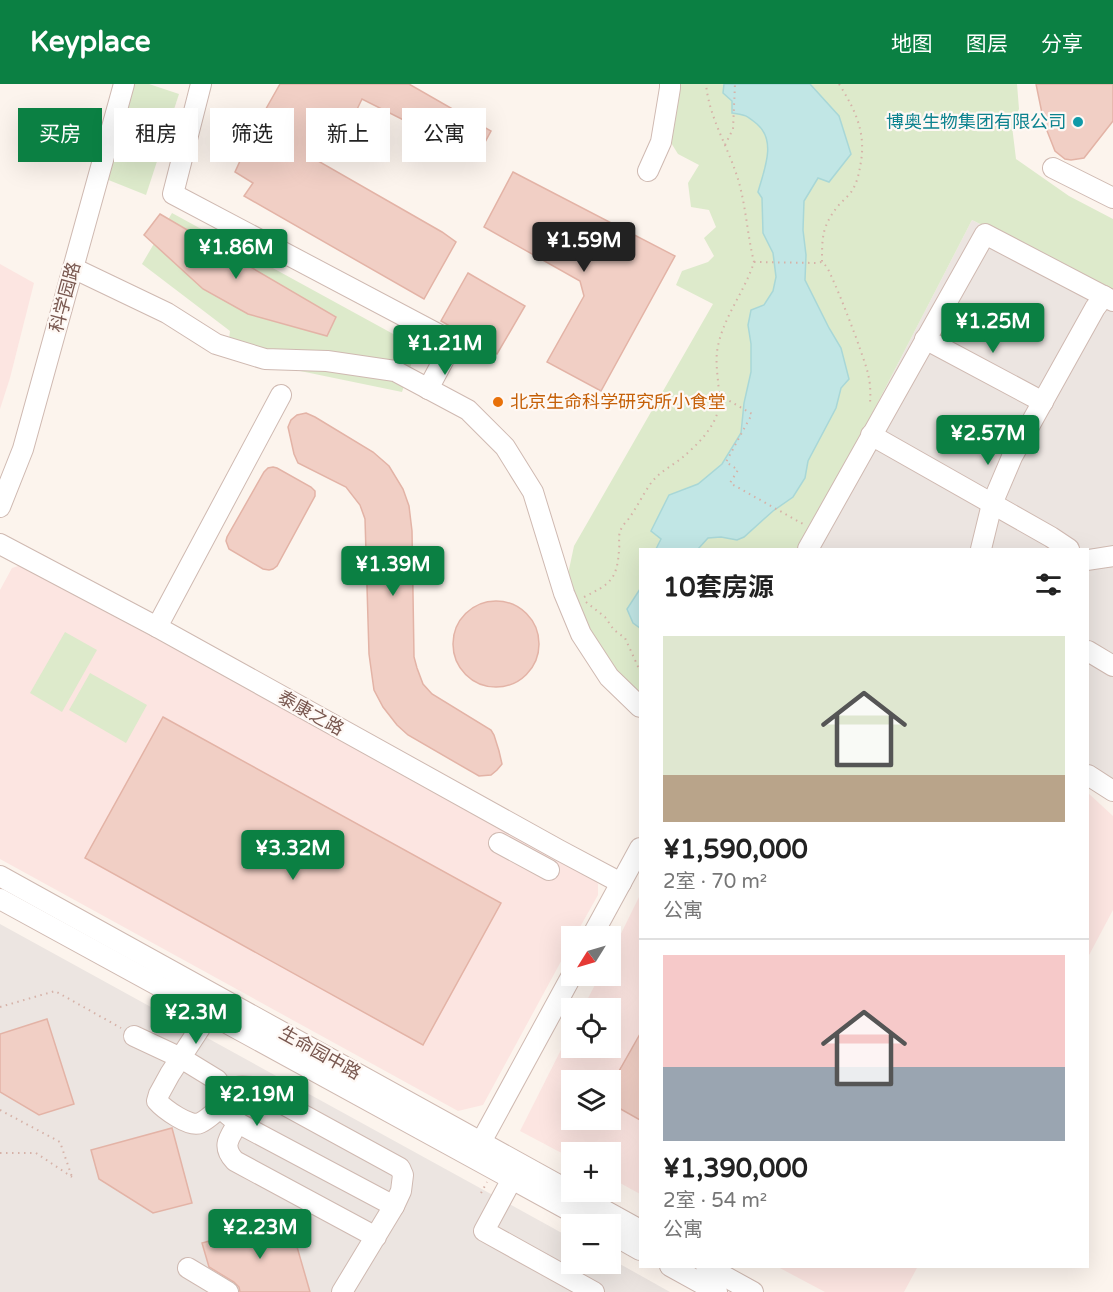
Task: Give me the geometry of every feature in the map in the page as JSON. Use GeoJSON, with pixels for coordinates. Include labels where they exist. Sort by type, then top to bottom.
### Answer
{"type":"FeatureCollection","features":[{"type":"Feature","properties":{"kind":"street","name":"科学园路"},"geometry":{"type":"LineString","coordinates":[[0,507],[23,449],[124,84]]}},
{"type":"Feature","properties":{"kind":"street"},"geometry":{"type":"LineString","coordinates":[[201,84],[173,194],[453,342],[428,388]]}},
{"type":"Feature","properties":{"kind":"street"},"geometry":{"type":"LineString","coordinates":[[648,171],[661,142],[670,84]]}},
{"type":"Feature","properties":{"kind":"street"},"geometry":{"type":"LineString","coordinates":[[1053,168],[1113,198]]}},
{"type":"Feature","properties":{"kind":"street"},"geometry":{"type":"LineString","coordinates":[[809,548],[985,234],[1109,298],[1095,308],[1012,457],[992,504],[981,548]]}},
{"type":"Feature","properties":{"kind":"street"},"geometry":{"type":"LineString","coordinates":[[73,268],[167,313],[216,344],[265,359],[327,361],[395,371],[468,410],[505,447],[533,492],[564,593],[581,634],[609,676],[639,706]]}},
{"type":"Feature","properties":{"kind":"street"},"geometry":{"type":"LineString","coordinates":[[925,339],[1043,402]]}},
{"type":"Feature","properties":{"kind":"street"},"geometry":{"type":"LineString","coordinates":[[157,627],[281,395]]}},
{"type":"Feature","properties":{"kind":"street"},"geometry":{"type":"LineString","coordinates":[[871,435],[1068,548]]}},
{"type":"Feature","properties":{"kind":"street","name":"泰康之路"},"geometry":{"type":"LineString","coordinates":[[0,544],[157,627],[621,883]]}},
{"type":"Feature","properties":{"kind":"street"},"geometry":{"type":"LineString","coordinates":[[1089,560],[1113,556]]}},
{"type":"Feature","properties":{"kind":"street"},"geometry":{"type":"LineString","coordinates":[[1089,652],[1113,666]]}},
{"type":"Feature","properties":{"kind":"street"},"geometry":{"type":"LineString","coordinates":[[1089,776],[1113,790]]}},
{"type":"Feature","properties":{"kind":"street"},"geometry":{"type":"LineString","coordinates":[[499,843],[544,879],[559,850]]}},
{"type":"Feature","properties":{"kind":"street"},"geometry":{"type":"LineString","coordinates":[[597,926],[639,850]]}},
{"type":"Feature","properties":{"kind":"street","name":"生命园中路"},"geometry":{"type":"LineString","coordinates":[[0,876],[639,1229]]}},
{"type":"Feature","properties":{"kind":"street","name":"生命园中路"},"geometry":{"type":"LineString","coordinates":[[0,899],[576,1214]]}},
{"type":"Feature","properties":{"kind":"street"},"geometry":{"type":"LineString","coordinates":[[481,1142],[566,986]]}},
{"type":"Feature","properties":{"kind":"street"},"geometry":{"type":"LineString","coordinates":[[209,1014],[159,1094],[157,1101],[163,1108],[192,1124],[198,1124],[232,1088],[240,1086],[252,1088],[400,1168],[403,1175],[401,1191],[394,1206],[342,1292]]}},
{"type":"Feature","properties":{"kind":"street"},"geometry":{"type":"LineString","coordinates":[[134,1036],[181,1058],[217,1080],[229,1114],[238,1123],[394,1206]]}},
{"type":"Feature","properties":{"kind":"street"},"geometry":{"type":"LineString","coordinates":[[238,1123],[228,1142],[227,1149],[235,1161],[376,1237]]}},
{"type":"Feature","properties":{"kind":"street"},"geometry":{"type":"LineString","coordinates":[[512,1179],[484,1231],[594,1292]]}},
{"type":"Feature","properties":{"kind":"street"},"geometry":{"type":"LineString","coordinates":[[621,1239],[639,1249]]}},
{"type":"Feature","properties":{"kind":"street"},"geometry":{"type":"LineString","coordinates":[[188,1268],[228,1292]]}},
{"type":"Feature","properties":{"kind":"street"},"geometry":{"type":"LineString","coordinates":[[674,1268],[717,1292]]}},
{"type":"Feature","properties":{"kind":"street"},"geometry":{"type":"LineString","coordinates":[[710,1268],[753,1292]]}},
{"type":"Feature","properties":{"kind":"path"},"geometry":{"type":"LineString","coordinates":[[639,669],[625,638],[582,598],[608,584],[616,570],[620,530],[637,508],[650,484],[698,443],[711,425],[717,413],[719,395],[716,360],[718,344],[754,262],[737,176],[709,103],[706,84]]}},
{"type":"Feature","properties":{"kind":"path"},"geometry":{"type":"LineString","coordinates":[[725,146],[733,129],[735,84]]}},
{"type":"Feature","properties":{"kind":"path"},"geometry":{"type":"LineString","coordinates":[[839,84],[857,118],[862,134],[863,153],[857,181],[852,191],[830,216],[824,227],[822,262],[827,267],[846,307],[870,379],[870,404],[867,409]]}},
{"type":"Feature","properties":{"kind":"path"},"geometry":{"type":"LineString","coordinates":[[754,262],[822,262]]}},
{"type":"Feature","properties":{"kind":"path"},"geometry":{"type":"LineString","coordinates":[[719,395],[752,414],[726,462],[738,470],[730,483],[806,526],[808,522]]}},
{"type":"Feature","properties":{"kind":"path"},"geometry":{"type":"LineString","coordinates":[[0,1007],[55,991],[134,1036]]}},
{"type":"Feature","properties":{"kind":"path"},"geometry":{"type":"LineString","coordinates":[[0,1110],[60,1142],[72,1177],[36,1153],[0,1153]]}},
{"type":"Feature","properties":{"kind":"shaded area"},"geometry":{"type":"Polygon","coordinates":[[[972,220],[1113,290],[1113,779],[1089,766],[1089,548],[802,548],[972,220]]]}},
{"type":"Feature","properties":{"kind":"shaded area"},"geometry":{"type":"Polygon","coordinates":[[[0,264],[34,283],[0,409],[0,264]]]}},
{"type":"Feature","properties":{"kind":"shaded area"},"geometry":{"type":"Polygon","coordinates":[[[21,565],[592,877],[598,884],[598,895],[581,926],[561,926],[561,961],[483,1105],[458,1111],[0,859],[0,590],[12,568],[21,565]]]}},
{"type":"Feature","properties":{"kind":"shaded area"},"geometry":{"type":"Polygon","coordinates":[[[1089,794],[1113,816],[1113,910],[1089,955],[1089,794]]]}},
{"type":"Feature","properties":{"kind":"shaded area"},"geometry":{"type":"Polygon","coordinates":[[[639,897],[639,1193],[621,1184],[621,1142],[561,1142],[561,1153],[520,1131],[561,1050],[561,1058],[621,1058],[621,998],[588,998],[594,986],[621,986],[621,934],[639,897]]]}},
{"type":"Feature","properties":{"kind":"shaded area"},"geometry":{"type":"Polygon","coordinates":[[[0,924],[561,1233],[561,1274],[621,1274],[621,1265],[670,1292],[0,1292],[0,924]]]}},
{"type":"Feature","properties":{"kind":"shaded area"},"geometry":{"type":"Polygon","coordinates":[[[780,1268],[917,1268],[904,1292],[825,1292],[780,1268]]]}},
{"type":"Feature","properties":{"kind":"green space"},"geometry":{"type":"Polygon","coordinates":[[[131,84],[149,84],[179,94],[174,108],[125,108],[131,84]]]}},
{"type":"Feature","properties":{"kind":"green space"},"geometry":{"type":"Polygon","coordinates":[[[670,84],[1017,84],[1019,109],[1012,126],[1016,159],[1069,196],[1113,219],[1113,290],[972,220],[802,548],[639,548],[639,706],[564,593],[574,546],[713,304],[676,285],[682,271],[708,262],[714,256],[704,238],[716,227],[709,210],[691,207],[688,183],[699,165],[678,154],[663,130],[670,84]]]}},
{"type":"Feature","properties":{"kind":"green space"},"geometry":{"type":"Polygon","coordinates":[[[114,149],[114,162],[157,162],[146,195],[106,179],[114,149]]]}},
{"type":"Feature","properties":{"kind":"green space"},"geometry":{"type":"Polygon","coordinates":[[[172,213],[417,347],[402,392],[227,356],[230,331],[142,264],[172,213]]]}},
{"type":"Feature","properties":{"kind":"green space"},"geometry":{"type":"Polygon","coordinates":[[[65,632],[97,650],[62,712],[30,693],[65,632]]]}},
{"type":"Feature","properties":{"kind":"green space"},"geometry":{"type":"Polygon","coordinates":[[[90,673],[147,705],[126,743],[69,710],[90,673]]]}},
{"type":"Feature","properties":{"kind":"water"},"geometry":{"type":"Polygon","coordinates":[[[724,84],[810,84],[839,116],[851,154],[829,182],[818,178],[804,201],[803,230],[806,255],[805,280],[841,348],[849,379],[841,388],[836,408],[808,461],[805,478],[793,497],[773,511],[744,537],[737,540],[721,537],[708,538],[699,548],[656,548],[661,539],[651,531],[669,495],[698,484],[722,464],[741,433],[744,403],[751,372],[748,325],[751,310],[764,305],[773,291],[776,277],[773,253],[763,233],[762,198],[758,192],[766,165],[768,147],[766,139],[757,124],[743,115],[732,113],[732,101],[723,93],[724,84]]]}},
{"type":"Feature","properties":{"kind":"water"},"geometry":{"type":"Polygon","coordinates":[[[639,591],[639,627],[633,623],[627,609],[639,591]]]}},
{"type":"Feature","properties":{"kind":"building"},"geometry":{"type":"Polygon","coordinates":[[[280,84],[409,84],[451,108],[402,108],[402,119],[390,113],[390,108],[380,108],[362,99],[358,108],[306,108],[306,162],[320,162],[456,242],[424,299],[244,196],[253,183],[235,172],[240,162],[294,162],[294,108],[266,108],[280,84]]]}},
{"type":"Feature","properties":{"kind":"building","name":"博奥生物集团有限公司"},"geometry":{"type":"Polygon","coordinates":[[[1036,84],[1113,84],[1113,121],[1084,158],[1065,159],[1055,151],[1044,123],[1036,84]]]}},
{"type":"Feature","properties":{"kind":"building"},"geometry":{"type":"Polygon","coordinates":[[[486,128],[491,131],[486,140],[486,128]]]}},
{"type":"Feature","properties":{"kind":"building"},"geometry":{"type":"Polygon","coordinates":[[[513,172],[675,256],[601,391],[547,362],[584,296],[580,281],[484,227],[513,172]]]}},
{"type":"Feature","properties":{"kind":"building"},"geometry":{"type":"Polygon","coordinates":[[[160,214],[336,317],[327,336],[248,314],[203,289],[144,235],[160,214]]]}},
{"type":"Feature","properties":{"kind":"building"},"geometry":{"type":"Polygon","coordinates":[[[468,273],[525,306],[497,354],[441,321],[468,273]]]}},
{"type":"Feature","properties":{"kind":"building"},"geometry":{"type":"Polygon","coordinates":[[[306,413],[373,452],[389,466],[403,489],[409,506],[412,531],[414,657],[417,668],[423,684],[432,694],[491,730],[502,764],[491,775],[479,776],[408,735],[383,707],[374,690],[369,654],[365,519],[360,505],[346,487],[298,463],[288,427],[297,415],[306,413]]]}},
{"type":"Feature","properties":{"kind":"building"},"geometry":{"type":"Polygon","coordinates":[[[273,467],[311,487],[315,491],[315,496],[277,566],[269,570],[263,569],[229,549],[226,541],[264,472],[273,467]]]}},
{"type":"Feature","properties":{"kind":"building"},"geometry":{"type":"Polygon","coordinates":[[[496,601],[512,605],[526,614],[535,628],[539,644],[535,660],[526,674],[512,683],[496,687],[480,683],[466,674],[457,660],[453,644],[457,628],[466,614],[480,605],[496,601]]]}},
{"type":"Feature","properties":{"kind":"building"},"geometry":{"type":"Polygon","coordinates":[[[163,717],[501,903],[423,1045],[85,858],[163,717]]]}},
{"type":"Feature","properties":{"kind":"building"},"geometry":{"type":"Polygon","coordinates":[[[47,1019],[74,1104],[39,1115],[0,1092],[0,1034],[47,1019]]]}},
{"type":"Feature","properties":{"kind":"building"},"geometry":{"type":"Polygon","coordinates":[[[639,1036],[639,1119],[621,1109],[620,1070],[639,1036]]]}},
{"type":"Feature","properties":{"kind":"building"},"geometry":{"type":"Polygon","coordinates":[[[172,1128],[192,1203],[153,1213],[99,1179],[91,1150],[172,1128]]]}},
{"type":"Feature","properties":{"kind":"building"},"geometry":{"type":"Polygon","coordinates":[[[289,1219],[310,1292],[240,1292],[234,1282],[209,1267],[202,1243],[289,1219]]]}},
{"type":"Feature","properties":{"kind":"place","name":"博奥生物集团有限公司"},"geometry":{"type":"Point","coordinates":[1078,122]}},
{"type":"Feature","properties":{"kind":"place","name":"北京生命科学研究所小食堂"},"geometry":{"type":"Point","coordinates":[498,402]}}]}
